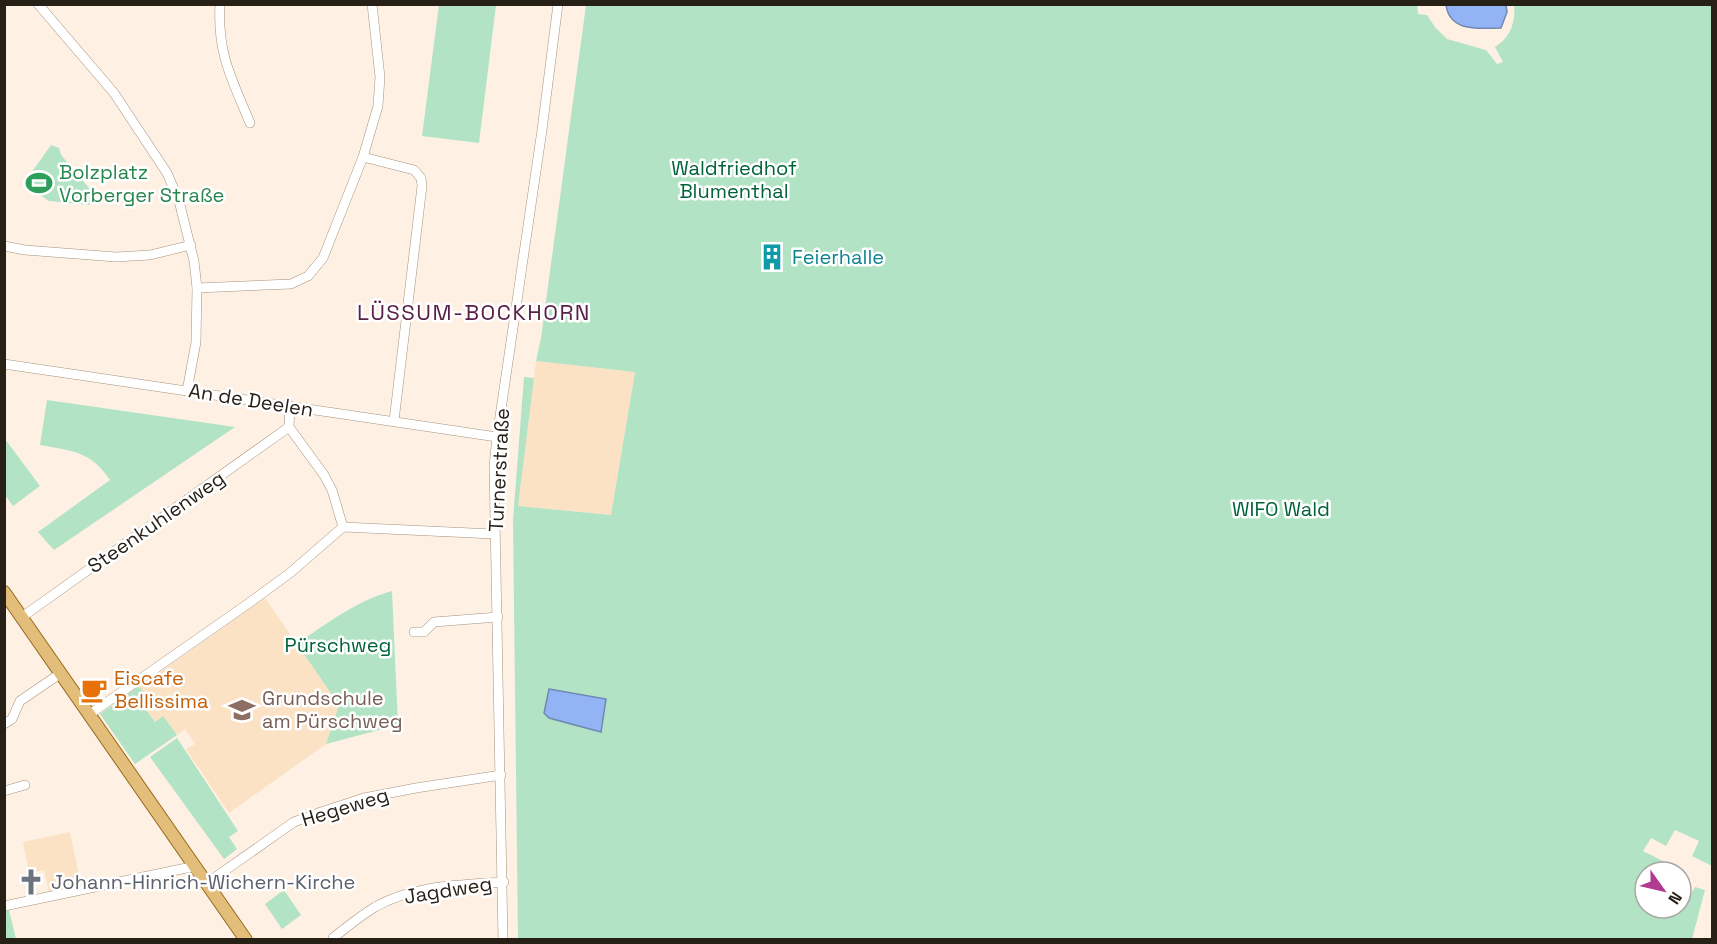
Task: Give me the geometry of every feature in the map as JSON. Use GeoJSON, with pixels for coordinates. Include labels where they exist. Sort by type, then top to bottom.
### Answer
{"type":"FeatureCollection","features":[{"type":"Feature","properties":{"kind":"main road"},"geometry":{"type":"LineString","coordinates":[[4,592],[246,939]]}},
{"type":"Feature","properties":{"kind":"street"},"geometry":{"type":"LineString","coordinates":[[220,4],[220,37],[223,54],[250,123]]}},
{"type":"Feature","properties":{"kind":"street"},"geometry":{"type":"LineString","coordinates":[[197,288],[283,286],[308,276],[318,266],[328,250],[363,157],[375,119],[380,92],[372,4]]}},
{"type":"Feature","properties":{"kind":"street","name":"Turnerstraße"},"geometry":{"type":"LineString","coordinates":[[503,939],[504,882],[494,534],[497,437],[558,4]]}},
{"type":"Feature","properties":{"kind":"street"},"geometry":{"type":"LineString","coordinates":[[42,6],[114,93],[167,173],[179,201],[191,245],[197,288],[196,342],[187,391]]}},
{"type":"Feature","properties":{"kind":"street"},"geometry":{"type":"LineString","coordinates":[[363,157],[414,170],[421,178],[422,186],[394,421]]}},
{"type":"Feature","properties":{"kind":"street"},"geometry":{"type":"LineString","coordinates":[[4,246],[25,250],[116,257],[150,255],[191,245]]}},
{"type":"Feature","properties":{"kind":"street","name":"An de Deelen"},"geometry":{"type":"LineString","coordinates":[[4,364],[497,437]]}},
{"type":"Feature","properties":{"kind":"street"},"geometry":{"type":"LineString","coordinates":[[290,406],[290,427],[332,490],[343,527]]}},
{"type":"Feature","properties":{"kind":"street","name":"Steenkuhlenweg"},"geometry":{"type":"LineString","coordinates":[[22,617],[290,427]]}},
{"type":"Feature","properties":{"kind":"street"},"geometry":{"type":"LineString","coordinates":[[90,714],[290,573],[343,527],[494,534]]}},
{"type":"Feature","properties":{"kind":"street"},"geometry":{"type":"LineString","coordinates":[[414,632],[424,632],[434,622],[498,617]]}},
{"type":"Feature","properties":{"kind":"street"},"geometry":{"type":"LineString","coordinates":[[4,724],[12,719],[20,701],[61,673]]}},
{"type":"Feature","properties":{"kind":"street","name":"Hegeweg"},"geometry":{"type":"LineString","coordinates":[[207,883],[294,822],[321,812],[364,798],[501,775]]}},
{"type":"Feature","properties":{"kind":"street"},"geometry":{"type":"LineString","coordinates":[[4,791],[25,785]]}},
{"type":"Feature","properties":{"kind":"street"},"geometry":{"type":"LineString","coordinates":[[4,906],[196,866]]}},
{"type":"Feature","properties":{"kind":"street","name":"Jagdweg"},"geometry":{"type":"LineString","coordinates":[[333,938],[363,914],[392,899],[447,886],[504,882]]}},
{"type":"Feature","properties":{"kind":"shaded area"},"geometry":{"type":"Polygon","coordinates":[[[536,361],[635,372],[611,515],[518,506],[536,361]]]}},
{"type":"Feature","properties":{"kind":"shaded area","name":"Grundschule am Pürschweg"},"geometry":{"type":"Polygon","coordinates":[[[265,598],[339,705],[326,744],[229,813],[186,749],[195,744],[185,729],[177,735],[163,717],[155,722],[142,703],[140,686],[265,598]]]}},
{"type":"Feature","properties":{"kind":"shaded area"},"geometry":{"type":"Polygon","coordinates":[[[70,832],[81,885],[49,892],[44,870],[29,873],[23,842],[70,832]]]}},
{"type":"Feature","properties":{"kind":"green space"},"geometry":{"type":"Polygon","coordinates":[[[439,5],[496,5],[479,143],[422,136],[439,5]]]}},
{"type":"Feature","properties":{"kind":"green space","name":"WIFO Wald"},"geometry":{"type":"Polygon","coordinates":[[[586,5],[1417,5],[1418,14],[1427,15],[1447,39],[1486,50],[1497,64],[1503,62],[1495,47],[1505,39],[1511,29],[1514,5],[1712,5],[1712,866],[1692,856],[1699,841],[1675,830],[1666,846],[1651,838],[1643,851],[1661,860],[1633,860],[1633,920],[1693,920],[1693,890],[1695,887],[1705,890],[1692,939],[518,940],[513,520],[524,377],[534,378],[518,506],[611,515],[635,372],[536,361],[586,5]]]}},
{"type":"Feature","properties":{"kind":"green space"},"geometry":{"type":"Polygon","coordinates":[[[51,145],[59,148],[61,155],[89,188],[90,205],[49,201],[24,184],[51,145]]]}},
{"type":"Feature","properties":{"kind":"green space"},"geometry":{"type":"Polygon","coordinates":[[[47,400],[235,427],[54,550],[38,532],[110,480],[96,463],[80,454],[40,445],[47,400]]]}},
{"type":"Feature","properties":{"kind":"green space"},"geometry":{"type":"Polygon","coordinates":[[[5,439],[40,486],[13,506],[5,495],[5,439]]]}},
{"type":"Feature","properties":{"kind":"green space","name":"Pürschweg"},"geometry":{"type":"Polygon","coordinates":[[[392,591],[398,725],[326,744],[339,705],[297,644],[354,607],[392,591]]]}},
{"type":"Feature","properties":{"kind":"green space"},"geometry":{"type":"Polygon","coordinates":[[[139,686],[148,698],[142,704],[155,722],[163,716],[177,735],[135,764],[100,714],[139,686]]]}},
{"type":"Feature","properties":{"kind":"green space"},"geometry":{"type":"Polygon","coordinates":[[[177,738],[238,831],[229,837],[237,849],[224,859],[150,757],[177,738]]]}},
{"type":"Feature","properties":{"kind":"green space"},"geometry":{"type":"Polygon","coordinates":[[[284,890],[301,915],[282,929],[265,904],[284,890]]]}},
{"type":"Feature","properties":{"kind":"green space"},"geometry":{"type":"Polygon","coordinates":[[[9,910],[16,939],[5,939],[5,911],[9,910]]]}},
{"type":"Feature","properties":{"kind":"water"},"geometry":{"type":"Polygon","coordinates":[[[1446,5],[1506,5],[1507,12],[1501,28],[1475,28],[1460,25],[1453,20],[1446,5]]]}},
{"type":"Feature","properties":{"kind":"water"},"geometry":{"type":"Polygon","coordinates":[[[549,689],[606,699],[601,732],[549,718],[544,713],[549,689]]]}},
{"type":"Feature","properties":{"kind":"place","name":"Bolzplatz Vorberger Straße"},"geometry":{"type":"Point","coordinates":[39,183]}},
{"type":"Feature","properties":{"kind":"place","name":"Feierhalle"},"geometry":{"type":"Point","coordinates":[772,257]}},
{"type":"Feature","properties":{"kind":"place","name":"Eiscafe Bellissima"},"geometry":{"type":"Point","coordinates":[94,690]}},
{"type":"Feature","properties":{"kind":"place","name":"Grundschule am Pürschweg"},"geometry":{"type":"Point","coordinates":[242,710]}},
{"type":"Feature","properties":{"kind":"place","name":"Johann-Hinrich-Wichern-Kirche"},"geometry":{"type":"Point","coordinates":[31,882]}},
{"type":"Feature","properties":{"kind":"district","name":"LÜSSUM-BOCKHORN"},"geometry":{"type":"Point","coordinates":[474,312]}},
{"type":"Feature","properties":{"kind":"park label","name":"Waldfriedhof Blumenthal"},"geometry":{"type":"Point","coordinates":[734,180]}}]}
